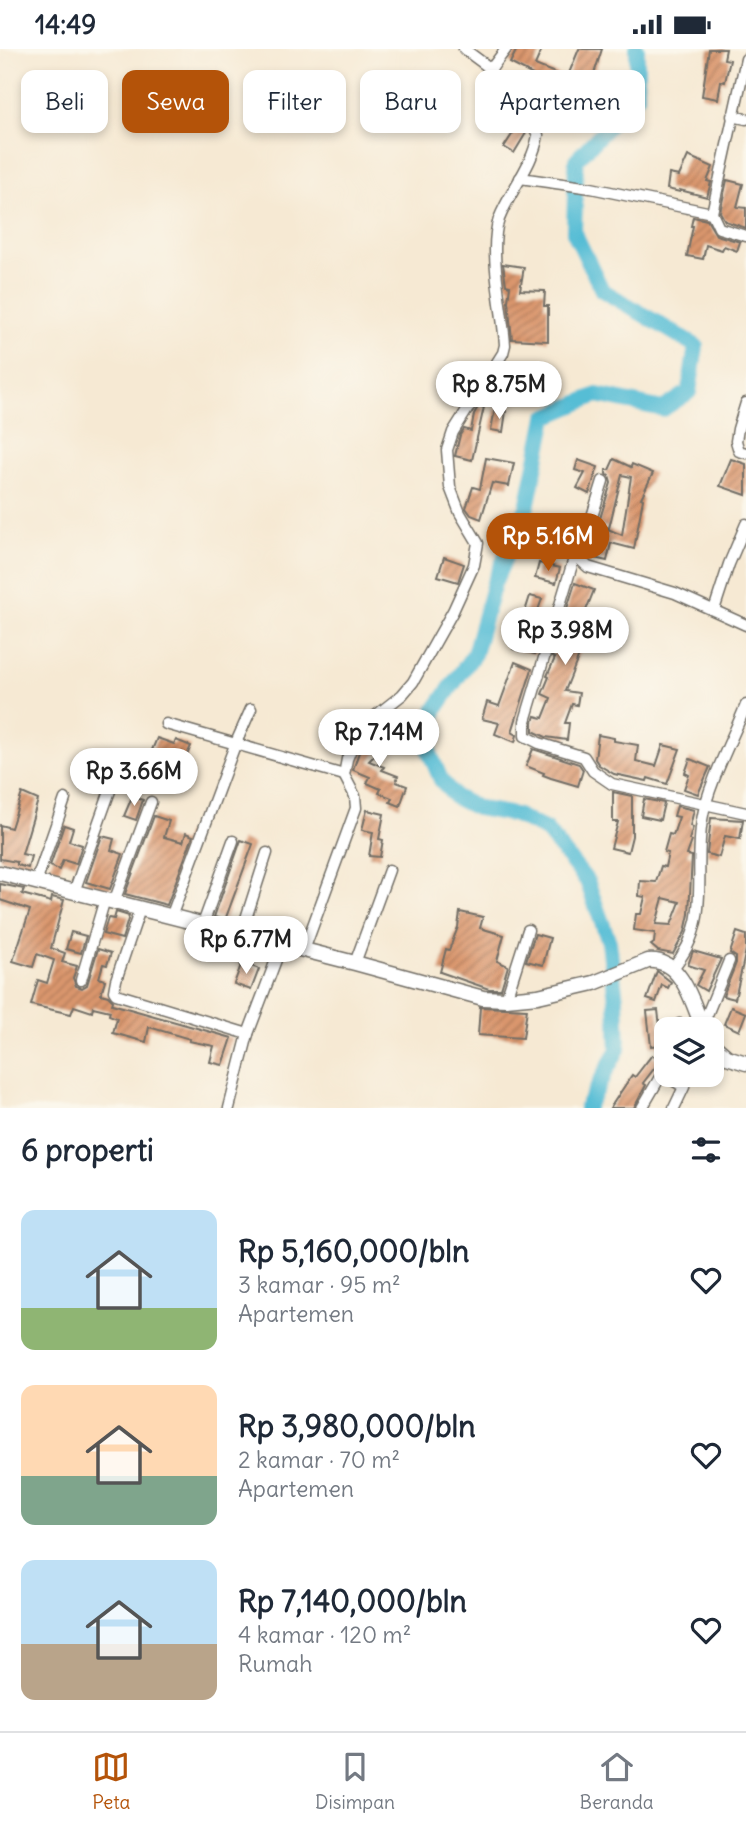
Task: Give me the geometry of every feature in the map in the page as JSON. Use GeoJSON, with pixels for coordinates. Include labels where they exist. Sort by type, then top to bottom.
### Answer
{"type":"FeatureCollection","features":[{"type":"Feature","properties":{"kind":"main road"},"geometry":{"type":"LineString","coordinates":[[0,873],[483,998],[538,996],[594,983],[648,961],[657,960],[673,969],[679,976],[697,1017]]}},
{"type":"Feature","properties":{"kind":"main road"},"geometry":{"type":"LineString","coordinates":[[724,1054],[746,1063]]}},
{"type":"Feature","properties":{"kind":"street"},"geometry":{"type":"LineString","coordinates":[[464,49],[491,69]]}},
{"type":"Feature","properties":{"kind":"street"},"geometry":{"type":"LineString","coordinates":[[304,950],[356,808],[355,796],[344,775],[356,737],[374,716],[408,689],[453,611],[474,565],[478,543],[454,501],[447,476],[447,450],[453,432],[503,353],[505,345],[498,289],[497,227],[538,135],[528,120],[485,96],[483,85],[506,49]]}},
{"type":"Feature","properties":{"kind":"street"},"geometry":{"type":"LineString","coordinates":[[746,59],[712,213],[719,228],[746,236]]}},
{"type":"Feature","properties":{"kind":"street"},"geometry":{"type":"LineString","coordinates":[[732,116],[746,119]]}},
{"type":"Feature","properties":{"kind":"street"},"geometry":{"type":"LineString","coordinates":[[520,178],[591,188],[712,213]]}},
{"type":"Feature","properties":{"kind":"street"},"geometry":{"type":"LineString","coordinates":[[746,403],[736,441],[739,451],[746,453]]}},
{"type":"Feature","properties":{"kind":"street"},"geometry":{"type":"LineString","coordinates":[[603,481],[590,523],[575,555],[525,721],[525,736],[584,757],[593,771],[612,784],[746,814]]}},
{"type":"Feature","properties":{"kind":"street"},"geometry":{"type":"LineString","coordinates":[[714,610],[746,524]]}},
{"type":"Feature","properties":{"kind":"street"},"geometry":{"type":"LineString","coordinates":[[575,555],[588,566],[675,593],[746,625]]}},
{"type":"Feature","properties":{"kind":"street"},"geometry":{"type":"LineString","coordinates":[[673,969],[692,939],[698,922],[700,840],[706,804],[746,705]]}},
{"type":"Feature","properties":{"kind":"street"},"geometry":{"type":"LineString","coordinates":[[171,917],[251,709]]}},
{"type":"Feature","properties":{"kind":"street"},"geometry":{"type":"LineString","coordinates":[[166,724],[344,775]]}},
{"type":"Feature","properties":{"kind":"street"},"geometry":{"type":"LineString","coordinates":[[74,892],[112,785]]}},
{"type":"Feature","properties":{"kind":"street"},"geometry":{"type":"LineString","coordinates":[[36,882],[65,799]]}},
{"type":"Feature","properties":{"kind":"street"},"geometry":{"type":"LineString","coordinates":[[80,980],[151,802]]}},
{"type":"Feature","properties":{"kind":"street"},"geometry":{"type":"LineString","coordinates":[[204,924],[233,841]]}},
{"type":"Feature","properties":{"kind":"street"},"geometry":{"type":"LineString","coordinates":[[241,934],[267,853]]}},
{"type":"Feature","properties":{"kind":"street"},"geometry":{"type":"LineString","coordinates":[[355,963],[389,870]]}},
{"type":"Feature","properties":{"kind":"street"},"geometry":{"type":"LineString","coordinates":[[140,909],[116,980],[116,994],[248,1034]]}},
{"type":"Feature","properties":{"kind":"street"},"geometry":{"type":"LineString","coordinates":[[506,999],[528,930]]}},
{"type":"Feature","properties":{"kind":"street"},"geometry":{"type":"LineString","coordinates":[[229,1108],[248,1034],[282,944]]}},
{"type":"Feature","properties":{"kind":"street"},"geometry":{"type":"LineString","coordinates":[[706,1017],[729,961]]}},
{"type":"Feature","properties":{"kind":"street"},"geometry":{"type":"LineString","coordinates":[[642,1108],[654,1087]]}},
{"type":"Feature","properties":{"kind":"street"},"geometry":{"type":"LineString","coordinates":[[674,1108],[684,1087]]}},
{"type":"Feature","properties":{"kind":"building"},"geometry":{"type":"Polygon","coordinates":[[[517,49],[542,49],[535,65],[547,70],[523,70],[510,63],[517,49]]]}},
{"type":"Feature","properties":{"kind":"building"},"geometry":{"type":"Polygon","coordinates":[[[579,49],[602,49],[595,70],[570,70],[579,49]]]}},
{"type":"Feature","properties":{"kind":"building"},"geometry":{"type":"Polygon","coordinates":[[[709,49],[726,49],[724,59],[730,60],[725,82],[721,81],[718,99],[702,96],[709,49]]]}},
{"type":"Feature","properties":{"kind":"building"},"geometry":{"type":"Polygon","coordinates":[[[513,133],[526,133],[514,153],[504,147],[513,133]]]}},
{"type":"Feature","properties":{"kind":"building"},"geometry":{"type":"Polygon","coordinates":[[[688,156],[713,167],[707,181],[711,182],[707,197],[667,189],[669,174],[679,176],[688,156]]]}},
{"type":"Feature","properties":{"kind":"building"},"geometry":{"type":"Polygon","coordinates":[[[727,180],[743,184],[737,207],[746,208],[746,228],[725,221],[720,212],[727,180]]]}},
{"type":"Feature","properties":{"kind":"building"},"geometry":{"type":"Polygon","coordinates":[[[693,217],[707,220],[716,235],[740,242],[737,251],[724,246],[722,250],[706,245],[703,259],[687,256],[693,217]]]}},
{"type":"Feature","properties":{"kind":"building"},"geometry":{"type":"Polygon","coordinates":[[[503,264],[524,267],[520,290],[545,291],[548,341],[512,339],[508,301],[510,286],[506,285],[503,264]]]}},
{"type":"Feature","properties":{"kind":"building"},"geometry":{"type":"Polygon","coordinates":[[[478,407],[484,407],[472,460],[455,456],[460,435],[464,429],[471,431],[478,407]]]}},
{"type":"Feature","properties":{"kind":"building"},"geometry":{"type":"Polygon","coordinates":[[[495,409],[506,411],[503,432],[491,430],[495,409]]]}},
{"type":"Feature","properties":{"kind":"building"},"geometry":{"type":"Polygon","coordinates":[[[486,458],[514,463],[509,486],[492,483],[481,519],[471,515],[466,508],[473,487],[480,489],[486,458]]]}},
{"type":"Feature","properties":{"kind":"building"},"geometry":{"type":"Polygon","coordinates":[[[614,459],[653,473],[641,498],[643,499],[634,549],[611,543],[607,561],[594,558],[597,543],[601,544],[608,529],[622,535],[631,477],[622,475],[609,528],[598,525],[611,483],[606,470],[609,470],[614,459]]]}},
{"type":"Feature","properties":{"kind":"building"},"geometry":{"type":"Polygon","coordinates":[[[731,459],[746,464],[746,495],[720,486],[731,459]]]}},
{"type":"Feature","properties":{"kind":"building"},"geometry":{"type":"Polygon","coordinates":[[[578,460],[598,467],[589,494],[577,488],[585,473],[575,470],[578,460]]]}},
{"type":"Feature","properties":{"kind":"building"},"geometry":{"type":"Polygon","coordinates":[[[444,557],[464,564],[458,582],[438,576],[444,557]]]}},
{"type":"Feature","properties":{"kind":"building"},"geometry":{"type":"Polygon","coordinates":[[[539,563],[560,568],[556,583],[535,578],[539,563]]]}},
{"type":"Feature","properties":{"kind":"building"},"geometry":{"type":"Polygon","coordinates":[[[575,583],[594,590],[583,618],[598,620],[595,638],[568,634],[565,649],[580,653],[565,691],[579,693],[577,705],[572,704],[565,723],[569,723],[567,740],[546,737],[533,731],[533,722],[535,716],[543,718],[551,698],[542,694],[555,658],[552,657],[575,583]]]}},
{"type":"Feature","properties":{"kind":"building"},"geometry":{"type":"Polygon","coordinates":[[[530,596],[542,599],[537,613],[535,640],[538,641],[535,654],[513,649],[518,629],[514,629],[515,617],[523,618],[530,596]]]}},
{"type":"Feature","properties":{"kind":"building"},"geometry":{"type":"Polygon","coordinates":[[[515,662],[532,669],[512,732],[517,735],[515,742],[495,734],[499,723],[482,719],[487,702],[499,706],[515,662]]]}},
{"type":"Feature","properties":{"kind":"building"},"geometry":{"type":"Polygon","coordinates":[[[381,722],[388,728],[373,745],[379,751],[369,761],[398,776],[396,782],[407,786],[400,806],[390,802],[392,798],[379,793],[381,789],[367,783],[370,777],[353,770],[361,746],[381,722]]]}},
{"type":"Feature","properties":{"kind":"building"},"geometry":{"type":"Polygon","coordinates":[[[598,735],[638,745],[636,761],[656,766],[663,745],[680,749],[667,784],[648,778],[647,781],[614,774],[599,765],[595,759],[598,735]]]}},
{"type":"Feature","properties":{"kind":"building"},"geometry":{"type":"Polygon","coordinates":[[[157,738],[174,744],[176,740],[191,746],[176,780],[161,773],[169,756],[152,750],[157,738]]]}},
{"type":"Feature","properties":{"kind":"building"},"geometry":{"type":"Polygon","coordinates":[[[533,749],[579,764],[583,770],[578,786],[543,775],[544,773],[526,766],[533,749]]]}},
{"type":"Feature","properties":{"kind":"building"},"geometry":{"type":"Polygon","coordinates":[[[690,759],[710,767],[698,794],[684,789],[689,775],[685,773],[690,759]]]}},
{"type":"Feature","properties":{"kind":"building"},"geometry":{"type":"Polygon","coordinates":[[[613,792],[632,796],[632,836],[628,852],[611,848],[618,822],[613,822],[613,792]]]}},
{"type":"Feature","properties":{"kind":"building"},"geometry":{"type":"Polygon","coordinates":[[[22,793],[38,800],[22,854],[31,856],[28,868],[17,865],[17,862],[0,859],[0,825],[11,828],[22,793]]]}},
{"type":"Feature","properties":{"kind":"building"},"geometry":{"type":"Polygon","coordinates":[[[132,797],[143,800],[136,820],[124,816],[132,797]]]}},
{"type":"Feature","properties":{"kind":"building"},"geometry":{"type":"Polygon","coordinates":[[[644,799],[664,803],[660,820],[641,816],[644,799]]]}},
{"type":"Feature","properties":{"kind":"building"},"geometry":{"type":"Polygon","coordinates":[[[677,806],[694,810],[689,840],[692,841],[687,855],[692,856],[689,914],[685,932],[673,954],[658,951],[651,945],[654,943],[655,933],[634,930],[636,914],[641,914],[645,897],[639,896],[640,881],[656,882],[661,866],[665,867],[668,853],[664,852],[669,834],[673,835],[679,817],[674,816],[677,806]],[[663,898],[656,924],[671,925],[680,902],[663,898]]]}},
{"type":"Feature","properties":{"kind":"building"},"geometry":{"type":"Polygon","coordinates":[[[367,810],[384,814],[379,839],[383,840],[380,857],[369,856],[373,832],[362,830],[367,810]]]}},
{"type":"Feature","properties":{"kind":"building"},"geometry":{"type":"Polygon","coordinates":[[[154,816],[169,821],[164,837],[183,842],[186,833],[193,836],[167,905],[125,894],[154,816]]]}},
{"type":"Feature","properties":{"kind":"building"},"geometry":{"type":"Polygon","coordinates":[[[711,818],[743,820],[740,839],[725,836],[719,857],[707,854],[711,818]]]}},
{"type":"Feature","properties":{"kind":"building"},"geometry":{"type":"Polygon","coordinates":[[[64,825],[73,828],[69,841],[82,845],[76,864],[63,860],[59,870],[50,866],[64,825]]]}},
{"type":"Feature","properties":{"kind":"building"},"geometry":{"type":"Polygon","coordinates":[[[102,836],[114,839],[111,850],[123,854],[110,889],[86,882],[102,836]]]}},
{"type":"Feature","properties":{"kind":"building"},"geometry":{"type":"Polygon","coordinates":[[[241,840],[253,844],[225,920],[214,917],[241,840]]]}},
{"type":"Feature","properties":{"kind":"building"},"geometry":{"type":"Polygon","coordinates":[[[0,884],[24,889],[22,894],[51,902],[52,897],[64,900],[51,948],[65,953],[62,962],[77,966],[73,978],[76,986],[82,988],[87,985],[98,949],[111,953],[107,965],[103,964],[99,978],[105,980],[101,994],[108,996],[113,1001],[112,1004],[232,1038],[223,1065],[210,1062],[214,1046],[189,1041],[190,1039],[149,1027],[146,1042],[113,1033],[117,1018],[109,1015],[110,1011],[93,1007],[92,1012],[74,1006],[71,1014],[31,1005],[38,980],[47,983],[54,960],[37,954],[33,967],[13,961],[30,910],[0,900],[0,884]]]}},
{"type":"Feature","properties":{"kind":"building"},"geometry":{"type":"Polygon","coordinates":[[[116,912],[129,916],[122,939],[103,934],[108,918],[114,919],[116,912]]]}},
{"type":"Feature","properties":{"kind":"building"},"geometry":{"type":"Polygon","coordinates":[[[460,912],[483,917],[480,928],[504,935],[497,961],[508,966],[501,989],[489,989],[440,972],[446,949],[449,950],[458,927],[460,912]]]}},
{"type":"Feature","properties":{"kind":"building"},"geometry":{"type":"Polygon","coordinates":[[[71,932],[86,936],[81,953],[66,949],[71,932]]]}},
{"type":"Feature","properties":{"kind":"building"},"geometry":{"type":"Polygon","coordinates":[[[737,932],[746,935],[746,950],[735,999],[723,996],[736,963],[736,957],[730,953],[737,932]]]}},
{"type":"Feature","properties":{"kind":"building"},"geometry":{"type":"Polygon","coordinates":[[[535,934],[550,938],[543,965],[526,961],[535,934]]]}},
{"type":"Feature","properties":{"kind":"building"},"geometry":{"type":"Polygon","coordinates":[[[693,951],[721,959],[706,991],[696,985],[704,970],[688,965],[693,951]]]}},
{"type":"Feature","properties":{"kind":"building"},"geometry":{"type":"Polygon","coordinates":[[[242,962],[259,969],[251,990],[234,984],[242,962]]]}},
{"type":"Feature","properties":{"kind":"building"},"geometry":{"type":"Polygon","coordinates":[[[657,971],[671,982],[668,988],[662,985],[656,1002],[647,999],[657,971]]]}},
{"type":"Feature","properties":{"kind":"building"},"geometry":{"type":"Polygon","coordinates":[[[480,1007],[527,1009],[523,1038],[478,1035],[480,1007]]]}},
{"type":"Feature","properties":{"kind":"building"},"geometry":{"type":"Polygon","coordinates":[[[731,1007],[746,1013],[739,1031],[724,1024],[731,1007]]]}},
{"type":"Feature","properties":{"kind":"building"},"geometry":{"type":"Polygon","coordinates":[[[658,1010],[659,1017],[654,1017],[654,1046],[651,1046],[647,1011],[658,1010]]]}},
{"type":"Feature","properties":{"kind":"building"},"geometry":{"type":"Polygon","coordinates":[[[652,1055],[654,1056],[654,1069],[643,1083],[646,1085],[634,1108],[610,1108],[632,1075],[635,1077],[652,1055]]]}},
{"type":"Feature","properties":{"kind":"waterway"},"geometry":{"type":"LineString","coordinates":[[586,1108],[618,1049],[616,1000],[609,942],[587,881],[546,830],[515,815],[477,808],[455,797],[441,780],[429,751],[435,710],[474,654],[494,583],[527,507],[546,417],[597,395],[663,409],[689,392],[696,346],[602,290],[574,232],[576,160],[637,96],[637,49]]}}]}
